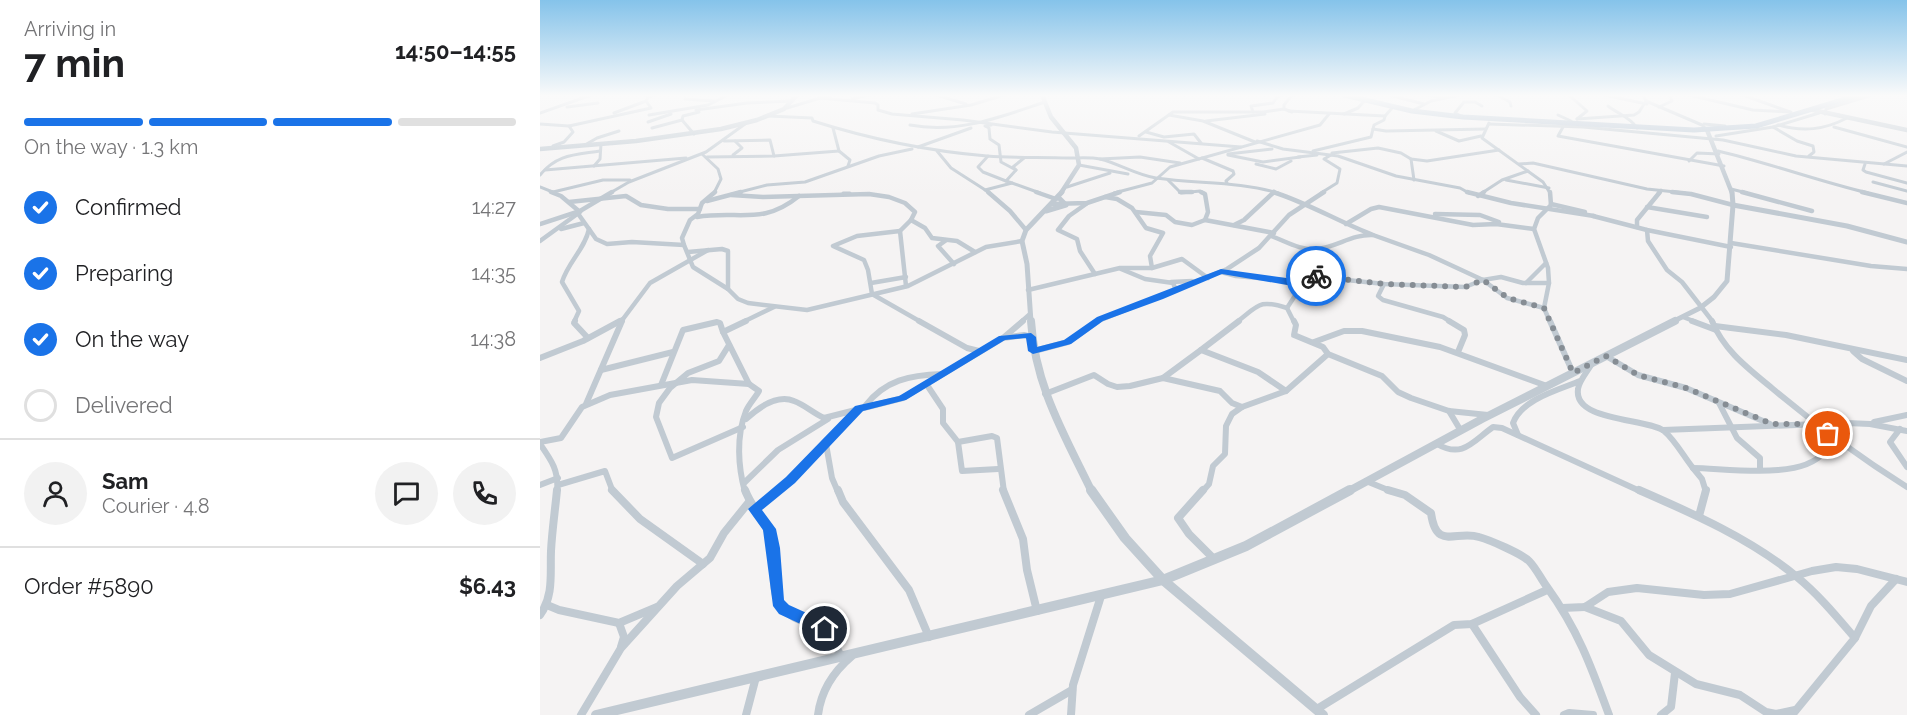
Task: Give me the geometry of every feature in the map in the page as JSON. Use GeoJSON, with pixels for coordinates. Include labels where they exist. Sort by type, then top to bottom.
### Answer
{"type":"FeatureCollection","features":[{"type":"Feature","properties":{"kind":"main road"},"geometry":{"type":"LineString","coordinates":[[1641,128],[1712,135],[1741,128]]}},
{"type":"Feature","properties":{"kind":"street"},"geometry":{"type":"LineString","coordinates":[[540,149],[564,142],[574,130],[572,128]]}},
{"type":"Feature","properties":{"kind":"street"},"geometry":{"type":"LineString","coordinates":[[689,128],[694,134]]}},
{"type":"Feature","properties":{"kind":"street"},"geometry":{"type":"LineString","coordinates":[[540,149],[694,134],[723,128]]}},
{"type":"Feature","properties":{"kind":"street"},"geometry":{"type":"LineString","coordinates":[[704,155],[740,128]]}},
{"type":"Feature","properties":{"kind":"street"},"geometry":{"type":"LineString","coordinates":[[833,128],[839,151],[850,160],[848,166]]}},
{"type":"Feature","properties":{"kind":"street"},"geometry":{"type":"LineString","coordinates":[[835,128],[937,151],[1079,162],[1115,172],[1168,180],[1227,183],[1274,192],[1307,203],[1346,224],[1373,235],[1429,255],[1483,280],[1508,298],[1544,308]]}},
{"type":"Feature","properties":{"kind":"street"},"geometry":{"type":"LineString","coordinates":[[926,128],[947,128]]}},
{"type":"Feature","properties":{"kind":"street"},"geometry":{"type":"LineString","coordinates":[[707,201],[767,185],[805,182],[848,166],[895,152],[918,148],[970,128]]}},
{"type":"Feature","properties":{"kind":"street"},"geometry":{"type":"LineString","coordinates":[[989,128],[990,139],[999,144],[1003,165],[1016,170]]}},
{"type":"Feature","properties":{"kind":"street"},"geometry":{"type":"LineString","coordinates":[[1029,128],[1241,147]]}},
{"type":"Feature","properties":{"kind":"street"},"geometry":{"type":"LineString","coordinates":[[1060,128],[1076,148],[1079,162],[1067,187],[1026,230],[1022,241],[1033,351],[1045,394],[1097,501],[1125,538],[1163,580],[1320,712],[1454,625],[1472,624],[1547,590]]}},
{"type":"Feature","properties":{"kind":"street"},"geometry":{"type":"LineString","coordinates":[[1137,137],[1151,128]]}},
{"type":"Feature","properties":{"kind":"street"},"geometry":{"type":"LineString","coordinates":[[1222,128],[1256,142],[1283,149],[1338,156],[1393,175],[1460,188],[1478,196],[1594,216]]}},
{"type":"Feature","properties":{"kind":"street"},"geometry":{"type":"LineString","coordinates":[[1095,274],[1081,252],[1077,239],[1058,230],[1069,216],[1087,203],[1150,183],[1158,178],[1161,171],[1181,163],[1307,128]]}},
{"type":"Feature","properties":{"kind":"street"},"geometry":{"type":"LineString","coordinates":[[1562,128],[1558,136],[1724,166]]}},
{"type":"Feature","properties":{"kind":"street"},"geometry":{"type":"LineString","coordinates":[[1588,128],[1712,135],[1751,128]]}},
{"type":"Feature","properties":{"kind":"street"},"geometry":{"type":"LineString","coordinates":[[1705,128],[1712,135],[1727,140],[1784,154],[1865,164],[1907,166]]}},
{"type":"Feature","properties":{"kind":"street"},"geometry":{"type":"LineString","coordinates":[[1776,128],[1797,141],[1813,146],[1814,152],[1808,157]]}},
{"type":"Feature","properties":{"kind":"street"},"geometry":{"type":"LineString","coordinates":[[1791,128],[1819,128]]}},
{"type":"Feature","properties":{"kind":"street"},"geometry":{"type":"LineString","coordinates":[[1841,128],[1860,132],[1907,149]]}},
{"type":"Feature","properties":{"kind":"street"},"geometry":{"type":"LineString","coordinates":[[1220,153],[1230,154],[1248,163],[1276,169],[1311,152],[1340,143],[1368,138],[1373,131],[1485,129],[1482,138]]}},
{"type":"Feature","properties":{"kind":"street"},"geometry":{"type":"LineString","coordinates":[[585,146],[597,138],[619,130]]}},
{"type":"Feature","properties":{"kind":"street"},"geometry":{"type":"LineString","coordinates":[[1435,130],[1457,141],[1482,138],[1520,164],[1549,188],[1551,204],[1538,218],[1534,229],[1548,274],[1549,283],[1544,308],[1573,373]]}},
{"type":"Feature","properties":{"kind":"street"},"geometry":{"type":"LineString","coordinates":[[1146,132],[1164,137],[1194,134],[1201,143]]}},
{"type":"Feature","properties":{"kind":"street"},"geometry":{"type":"LineString","coordinates":[[596,715],[1163,580],[1215,560],[1285,526],[1461,430],[1700,308],[1714,297],[1727,281],[1733,205],[1731,189],[1712,135]]}},
{"type":"Feature","properties":{"kind":"street"},"geometry":{"type":"LineString","coordinates":[[724,141],[770,140],[774,156]]}},
{"type":"Feature","properties":{"kind":"street"},"geometry":{"type":"LineString","coordinates":[[1166,140],[1233,171],[1234,174],[1226,180],[1227,183]]}},
{"type":"Feature","properties":{"kind":"street"},"geometry":{"type":"LineString","coordinates":[[733,155],[742,148],[735,141]]}},
{"type":"Feature","properties":{"kind":"street"},"geometry":{"type":"LineString","coordinates":[[594,166],[600,159],[601,144]]}},
{"type":"Feature","properties":{"kind":"street"},"geometry":{"type":"LineString","coordinates":[[1248,163],[1378,148],[1401,153],[1411,159],[1435,160],[1500,150]]}},
{"type":"Feature","properties":{"kind":"street"},"geometry":{"type":"LineString","coordinates":[[1202,158],[1283,149]]}},
{"type":"Feature","properties":{"kind":"street"},"geometry":{"type":"LineString","coordinates":[[1882,165],[1907,149]]}},
{"type":"Feature","properties":{"kind":"street"},"geometry":{"type":"LineString","coordinates":[[540,175],[549,164],[559,158],[600,151]]}},
{"type":"Feature","properties":{"kind":"street"},"geometry":{"type":"LineString","coordinates":[[540,241],[597,199],[632,180],[691,158],[704,155],[774,156],[839,151]]}},
{"type":"Feature","properties":{"kind":"street"},"geometry":{"type":"LineString","coordinates":[[937,151],[950,170],[986,190],[1012,211],[1026,230]]}},
{"type":"Feature","properties":{"kind":"street"},"geometry":{"type":"LineString","coordinates":[[1338,156],[1344,152]]}},
{"type":"Feature","properties":{"kind":"street"},"geometry":{"type":"LineString","coordinates":[[1689,161],[1697,153],[1718,153],[1907,203]]}},
{"type":"Feature","properties":{"kind":"street"},"geometry":{"type":"LineString","coordinates":[[1120,268],[1145,279],[1169,282],[1195,281],[1221,272],[1259,248],[1286,218],[1337,183],[1340,169],[1324,159],[1329,154]]}},
{"type":"Feature","properties":{"kind":"street"},"geometry":{"type":"LineString","coordinates":[[704,155],[720,172],[721,179],[713,195],[692,218],[682,238],[693,267],[728,289],[734,296],[743,301],[803,311],[872,294],[906,281]]}},
{"type":"Feature","properties":{"kind":"street"},"geometry":{"type":"LineString","coordinates":[[988,156],[978,167],[983,172],[1066,204]]}},
{"type":"Feature","properties":{"kind":"street"},"geometry":{"type":"LineString","coordinates":[[1079,162],[1140,157],[1181,163]]}},
{"type":"Feature","properties":{"kind":"street"},"geometry":{"type":"LineString","coordinates":[[545,170],[654,159],[691,158]]}},
{"type":"Feature","properties":{"kind":"street"},"geometry":{"type":"LineString","coordinates":[[1016,170],[1012,167],[1024,158]]}},
{"type":"Feature","properties":{"kind":"street"},"geometry":{"type":"LineString","coordinates":[[1100,159],[1136,174]]}},
{"type":"Feature","properties":{"kind":"street"},"geometry":{"type":"LineString","coordinates":[[1411,159],[1414,180]]}},
{"type":"Feature","properties":{"kind":"street"},"geometry":{"type":"LineString","coordinates":[[1520,164],[1540,164],[1647,189],[1691,194],[1733,205],[1847,226],[1907,242]]}},
{"type":"Feature","properties":{"kind":"street"},"geometry":{"type":"LineString","coordinates":[[1865,164],[1863,170],[1907,183]]}},
{"type":"Feature","properties":{"kind":"street"},"geometry":{"type":"LineString","coordinates":[[1006,181],[1016,170]]}},
{"type":"Feature","properties":{"kind":"street"},"geometry":{"type":"LineString","coordinates":[[1478,196],[1502,180],[1528,171]]}},
{"type":"Feature","properties":{"kind":"street"},"geometry":{"type":"LineString","coordinates":[[1067,187],[1115,172]]}},
{"type":"Feature","properties":{"kind":"street"},"geometry":{"type":"LineString","coordinates":[[1866,192],[1877,176]]}},
{"type":"Feature","properties":{"kind":"street"},"geometry":{"type":"LineString","coordinates":[[552,192],[603,180],[632,180]]}},
{"type":"Feature","properties":{"kind":"street"},"geometry":{"type":"LineString","coordinates":[[1168,180],[1181,193],[1200,191],[1205,194],[1208,212],[1205,220]]}},
{"type":"Feature","properties":{"kind":"street"},"geometry":{"type":"LineString","coordinates":[[1502,180],[1549,188]]}},
{"type":"Feature","properties":{"kind":"street"},"geometry":{"type":"LineString","coordinates":[[1873,182],[1907,191]]}},
{"type":"Feature","properties":{"kind":"street"},"geometry":{"type":"LineString","coordinates":[[986,190],[1012,183]]}},
{"type":"Feature","properties":{"kind":"street"},"geometry":{"type":"LineString","coordinates":[[540,187],[569,202],[596,239],[607,244],[639,242],[656,245],[684,245]]}},
{"type":"Feature","properties":{"kind":"street"},"geometry":{"type":"LineString","coordinates":[[1731,189],[1812,210]]}},
{"type":"Feature","properties":{"kind":"street"},"geometry":{"type":"LineString","coordinates":[[1637,227],[1637,220],[1661,190]]}},
{"type":"Feature","properties":{"kind":"street"},"geometry":{"type":"LineString","coordinates":[[731,195],[763,197],[843,192],[888,197],[909,204],[915,212],[902,230],[900,245],[906,281]]}},
{"type":"Feature","properties":{"kind":"street"},"geometry":{"type":"LineString","coordinates":[[1232,226],[1244,220],[1274,192]]}},
{"type":"Feature","properties":{"kind":"street"},"geometry":{"type":"LineString","coordinates":[[1116,193],[1117,199]]}},
{"type":"Feature","properties":{"kind":"street"},"geometry":{"type":"LineString","coordinates":[[569,202],[629,196],[630,200],[640,205],[666,209],[700,209]]}},
{"type":"Feature","properties":{"kind":"street"},"geometry":{"type":"LineString","coordinates":[[692,218],[711,214],[739,217],[770,213],[799,196]]}},
{"type":"Feature","properties":{"kind":"street"},"geometry":{"type":"LineString","coordinates":[[1104,196],[1117,199],[1136,212],[1146,228],[1163,234],[1150,256],[1152,268]]}},
{"type":"Feature","properties":{"kind":"street"},"geometry":{"type":"LineString","coordinates":[[1055,200],[1066,204]]}},
{"type":"Feature","properties":{"kind":"street"},"geometry":{"type":"LineString","coordinates":[[1043,212],[1066,204],[1087,203]]}},
{"type":"Feature","properties":{"kind":"street"},"geometry":{"type":"LineString","coordinates":[[1551,204],[1647,230],[1731,245],[1871,266],[1907,269]]}},
{"type":"Feature","properties":{"kind":"street"},"geometry":{"type":"LineString","coordinates":[[1346,224],[1376,207],[1427,214],[1473,225],[1508,225],[1534,229]]}},
{"type":"Feature","properties":{"kind":"street"},"geometry":{"type":"LineString","coordinates":[[1647,207],[1707,217]]}},
{"type":"Feature","properties":{"kind":"street"},"geometry":{"type":"LineString","coordinates":[[1136,212],[1166,215],[1176,222],[1192,225],[1205,220],[1272,235],[1302,247],[1315,249],[1357,234],[1373,235]]}},
{"type":"Feature","properties":{"kind":"street"},"geometry":{"type":"LineString","coordinates":[[540,224],[579,213]]}},
{"type":"Feature","properties":{"kind":"street"},"geometry":{"type":"LineString","coordinates":[[1427,214],[1480,215],[1508,225]]}},
{"type":"Feature","properties":{"kind":"street"},"geometry":{"type":"LineString","coordinates":[[911,220],[932,237],[945,241],[957,241],[975,252]]}},
{"type":"Feature","properties":{"kind":"street"},"geometry":{"type":"LineString","coordinates":[[551,232],[584,223]]}},
{"type":"Feature","properties":{"kind":"street"},"geometry":{"type":"LineString","coordinates":[[540,224],[564,224]]}},
{"type":"Feature","properties":{"kind":"street"},"geometry":{"type":"LineString","coordinates":[[872,294],[869,269],[864,259],[834,245],[860,234],[877,235],[921,226]]}},
{"type":"Feature","properties":{"kind":"street"},"geometry":{"type":"LineString","coordinates":[[588,338],[574,323],[579,311],[562,282],[587,239],[589,229]]}},
{"type":"Feature","properties":{"kind":"street"},"geometry":{"type":"LineString","coordinates":[[1647,230],[1648,241],[1662,262],[1671,274],[1682,282],[1700,308],[1711,317],[1733,355],[1814,424],[1907,487]]}},
{"type":"Feature","properties":{"kind":"street"},"geometry":{"type":"LineString","coordinates":[[945,241],[938,246],[954,264]]}},
{"type":"Feature","properties":{"kind":"street"},"geometry":{"type":"LineString","coordinates":[[870,283],[906,281],[915,283],[986,247],[1022,241]]}},
{"type":"Feature","properties":{"kind":"street"},"geometry":{"type":"LineString","coordinates":[[688,252],[722,249],[728,251],[728,289]]}},
{"type":"Feature","properties":{"kind":"street"},"geometry":{"type":"LineString","coordinates":[[540,615],[547,605],[551,588],[551,550],[558,481],[555,464],[540,443],[561,438],[586,404],[622,319],[646,287],[708,250]]}},
{"type":"Feature","properties":{"kind":"street"},"geometry":{"type":"LineString","coordinates":[[1028,290],[1120,268],[1152,268],[1182,259],[1208,278]]}},
{"type":"Feature","properties":{"kind":"street"},"geometry":{"type":"LineString","coordinates":[[1526,283],[1546,263]]}},
{"type":"Feature","properties":{"kind":"street"},"geometry":{"type":"LineString","coordinates":[[1537,271],[1548,274]]}},
{"type":"Feature","properties":{"kind":"street"},"geometry":{"type":"LineString","coordinates":[[1221,272],[1236,276],[1304,282]]}},
{"type":"Feature","properties":{"kind":"street"},"geometry":{"type":"LineString","coordinates":[[1287,308],[1307,277],[1313,276],[1384,284],[1465,287],[1483,280],[1501,277],[1526,283],[1549,283]]}},
{"type":"Feature","properties":{"kind":"street"},"geometry":{"type":"LineString","coordinates":[[1033,351],[1068,342],[1100,319],[1195,281]]}},
{"type":"Feature","properties":{"kind":"street"},"geometry":{"type":"LineString","coordinates":[[1169,282],[1175,285],[1176,290]]}},
{"type":"Feature","properties":{"kind":"street"},"geometry":{"type":"LineString","coordinates":[[1384,284],[1378,296],[1383,300],[1443,317],[1464,330],[1465,335],[1458,352]]}},
{"type":"Feature","properties":{"kind":"street"},"geometry":{"type":"LineString","coordinates":[[872,294],[967,348],[981,350]]}},
{"type":"Feature","properties":{"kind":"street"},"geometry":{"type":"LineString","coordinates":[[1163,378],[1261,304],[1269,302],[1287,308],[1296,325],[1293,334],[1314,342],[1327,350],[1328,354],[1382,376],[1403,395],[1449,411],[1490,415]]}},
{"type":"Feature","properties":{"kind":"street"},"geometry":{"type":"LineString","coordinates":[[723,332],[776,306]]}},
{"type":"Feature","properties":{"kind":"street"},"geometry":{"type":"LineString","coordinates":[[744,483],[778,450],[830,417],[862,407],[896,401],[927,385],[1003,338],[1030,314]]}},
{"type":"Feature","properties":{"kind":"street"},"geometry":{"type":"LineString","coordinates":[[1683,317],[1716,328],[1786,336],[1907,360]]}},
{"type":"Feature","properties":{"kind":"street"},"geometry":{"type":"LineString","coordinates":[[540,358],[588,338],[622,319]]}},
{"type":"Feature","properties":{"kind":"street"},"geometry":{"type":"LineString","coordinates":[[661,385],[682,330],[719,322],[749,384],[759,392],[747,410],[738,446],[744,490],[752,506],[769,529],[773,548],[777,602],[784,609],[830,632],[841,657]]}},
{"type":"Feature","properties":{"kind":"street"},"geometry":{"type":"LineString","coordinates":[[1314,342],[1353,330],[1458,352],[1547,386]]}},
{"type":"Feature","properties":{"kind":"street"},"geometry":{"type":"LineString","coordinates":[[1003,338],[1024,334],[1031,337]]}},
{"type":"Feature","properties":{"kind":"street"},"geometry":{"type":"LineString","coordinates":[[729,345],[717,362],[688,373],[664,394],[656,417],[672,458],[743,428]]}},
{"type":"Feature","properties":{"kind":"street"},"geometry":{"type":"LineString","coordinates":[[1201,350],[1258,372],[1286,391]]}},
{"type":"Feature","properties":{"kind":"street"},"geometry":{"type":"LineString","coordinates":[[1852,350],[1862,358],[1907,381]]}},
{"type":"Feature","properties":{"kind":"street"},"geometry":{"type":"LineString","coordinates":[[601,370],[673,352]]}},
{"type":"Feature","properties":{"kind":"street"},"geometry":{"type":"LineString","coordinates":[[1215,560],[1189,534],[1178,518],[1209,484],[1213,466],[1225,454],[1226,426],[1229,418],[1242,407],[1286,391],[1328,354]]}},
{"type":"Feature","properties":{"kind":"street"},"geometry":{"type":"LineString","coordinates":[[1606,356],[1638,375],[1686,388],[1772,424]]}},
{"type":"Feature","properties":{"kind":"street"},"geometry":{"type":"LineString","coordinates":[[1593,363],[1581,380],[1577,393],[1582,405],[1600,414],[1663,430],[1772,424],[1870,424],[1903,430]]}},
{"type":"Feature","properties":{"kind":"street"},"geometry":{"type":"LineString","coordinates":[[580,715],[621,648],[685,578],[704,564],[752,506],[779,491],[882,388],[900,377],[942,374]]}},
{"type":"Feature","properties":{"kind":"street"},"geometry":{"type":"LineString","coordinates":[[1045,394],[1094,375],[1108,385],[1122,387],[1138,386],[1163,378],[1220,391],[1232,403],[1242,407]]}},
{"type":"Feature","properties":{"kind":"street"},"geometry":{"type":"LineString","coordinates":[[586,404],[610,395],[692,380],[749,384]]}},
{"type":"Feature","properties":{"kind":"street"},"geometry":{"type":"LineString","coordinates":[[1519,437],[1513,427],[1513,422],[1520,410],[1581,380]]}},
{"type":"Feature","properties":{"kind":"street"},"geometry":{"type":"LineString","coordinates":[[927,385],[944,409],[943,423],[958,442],[962,471],[998,469]]}},
{"type":"Feature","properties":{"kind":"street"},"geometry":{"type":"LineString","coordinates":[[745,420],[758,409],[785,399],[793,400],[821,417],[830,417]]}},
{"type":"Feature","properties":{"kind":"street"},"geometry":{"type":"LineString","coordinates":[[1719,403],[1730,427],[1742,444],[1760,458],[1760,470]]}},
{"type":"Feature","properties":{"kind":"street"},"geometry":{"type":"LineString","coordinates":[[1449,411],[1461,430]]}},
{"type":"Feature","properties":{"kind":"street"},"geometry":{"type":"LineString","coordinates":[[1870,424],[1907,416]]}},
{"type":"Feature","properties":{"kind":"street"},"geometry":{"type":"LineString","coordinates":[[1437,444],[1446,450],[1455,452],[1473,443],[1495,427],[1699,516],[1797,577],[1825,603],[1855,638]]}},
{"type":"Feature","properties":{"kind":"street"},"geometry":{"type":"LineString","coordinates":[[1663,430],[1706,484],[1706,500],[1699,516]]}},
{"type":"Feature","properties":{"kind":"street"},"geometry":{"type":"LineString","coordinates":[[1903,430],[1893,435],[1890,442],[1907,467]]}},
{"type":"Feature","properties":{"kind":"street"},"geometry":{"type":"LineString","coordinates":[[1693,468],[1712,466],[1760,470],[1795,469],[1810,464],[1824,452],[1828,434]]}},
{"type":"Feature","properties":{"kind":"street"},"geometry":{"type":"LineString","coordinates":[[958,442],[995,436],[998,469],[1007,503],[1023,539],[1027,570],[1037,611]]}},
{"type":"Feature","properties":{"kind":"street"},"geometry":{"type":"LineString","coordinates":[[825,444],[832,478],[843,502],[909,590],[929,637]]}},
{"type":"Feature","properties":{"kind":"street"},"geometry":{"type":"LineString","coordinates":[[540,485],[605,471],[611,489],[622,503],[656,531],[704,564]]}},
{"type":"Feature","properties":{"kind":"street"},"geometry":{"type":"LineString","coordinates":[[1366,481],[1380,488],[1405,495],[1419,503],[1431,513],[1433,527],[1439,534],[1449,537],[1478,536],[1528,560],[1547,590],[1562,608],[1583,645],[1609,715]]}},
{"type":"Feature","properties":{"kind":"street"},"geometry":{"type":"LineString","coordinates":[[1562,608],[1585,607],[1596,602],[1603,593],[1627,588],[1651,587],[1713,595],[1728,594],[1756,589],[1826,568],[1844,568],[1907,582]]}},
{"type":"Feature","properties":{"kind":"street"},"geometry":{"type":"LineString","coordinates":[[1585,607],[1621,621],[1649,654],[1675,673],[1696,684],[1740,695],[1766,712],[1776,714],[1793,712],[1855,638],[1882,590],[1896,579]]}},
{"type":"Feature","properties":{"kind":"street"},"geometry":{"type":"LineString","coordinates":[[1073,714],[1072,690],[1101,596]]}},
{"type":"Feature","properties":{"kind":"street"},"geometry":{"type":"LineString","coordinates":[[547,605],[559,610],[619,623],[658,606]]}},
{"type":"Feature","properties":{"kind":"street"},"geometry":{"type":"LineString","coordinates":[[619,623],[624,637],[621,648]]}},
{"type":"Feature","properties":{"kind":"street"},"geometry":{"type":"LineString","coordinates":[[1472,624],[1520,697],[1536,715]]}},
{"type":"Feature","properties":{"kind":"street"},"geometry":{"type":"LineString","coordinates":[[818,715],[818,702],[824,690],[839,668],[854,654]]}},
{"type":"Feature","properties":{"kind":"street"},"geometry":{"type":"LineString","coordinates":[[1661,715],[1671,707],[1675,673]]}},
{"type":"Feature","properties":{"kind":"street"},"geometry":{"type":"LineString","coordinates":[[746,715],[756,677]]}},
{"type":"Feature","properties":{"kind":"street"},"geometry":{"type":"LineString","coordinates":[[1029,715],[1072,690]]}},
{"type":"Feature","properties":{"kind":"street"},"geometry":{"type":"LineString","coordinates":[[1564,715],[1569,713],[1593,715]]}},
{"type":"Feature","properties":{"kind":"way so far"},"geometry":{"type":"LineString","coordinates":[[1316,276],[1384,284],[1465,287],[1483,280],[1503,296],[1544,308],[1546,318],[1563,347],[1573,373],[1606,356],[1638,375],[1686,388],[1772,424],[1814,424],[1828,434]]}},
{"type":"Feature","properties":{"kind":"route"},"geometry":{"type":"LineString","coordinates":[[825,629],[798,617],[777,602],[773,548],[769,529],[754,509],[791,480],[859,408],[903,398],[1003,338],[1027,335],[1031,337],[1033,351],[1068,342],[1100,319],[1221,272],[1287,282],[1304,282],[1307,277],[1316,276]]}}]}
